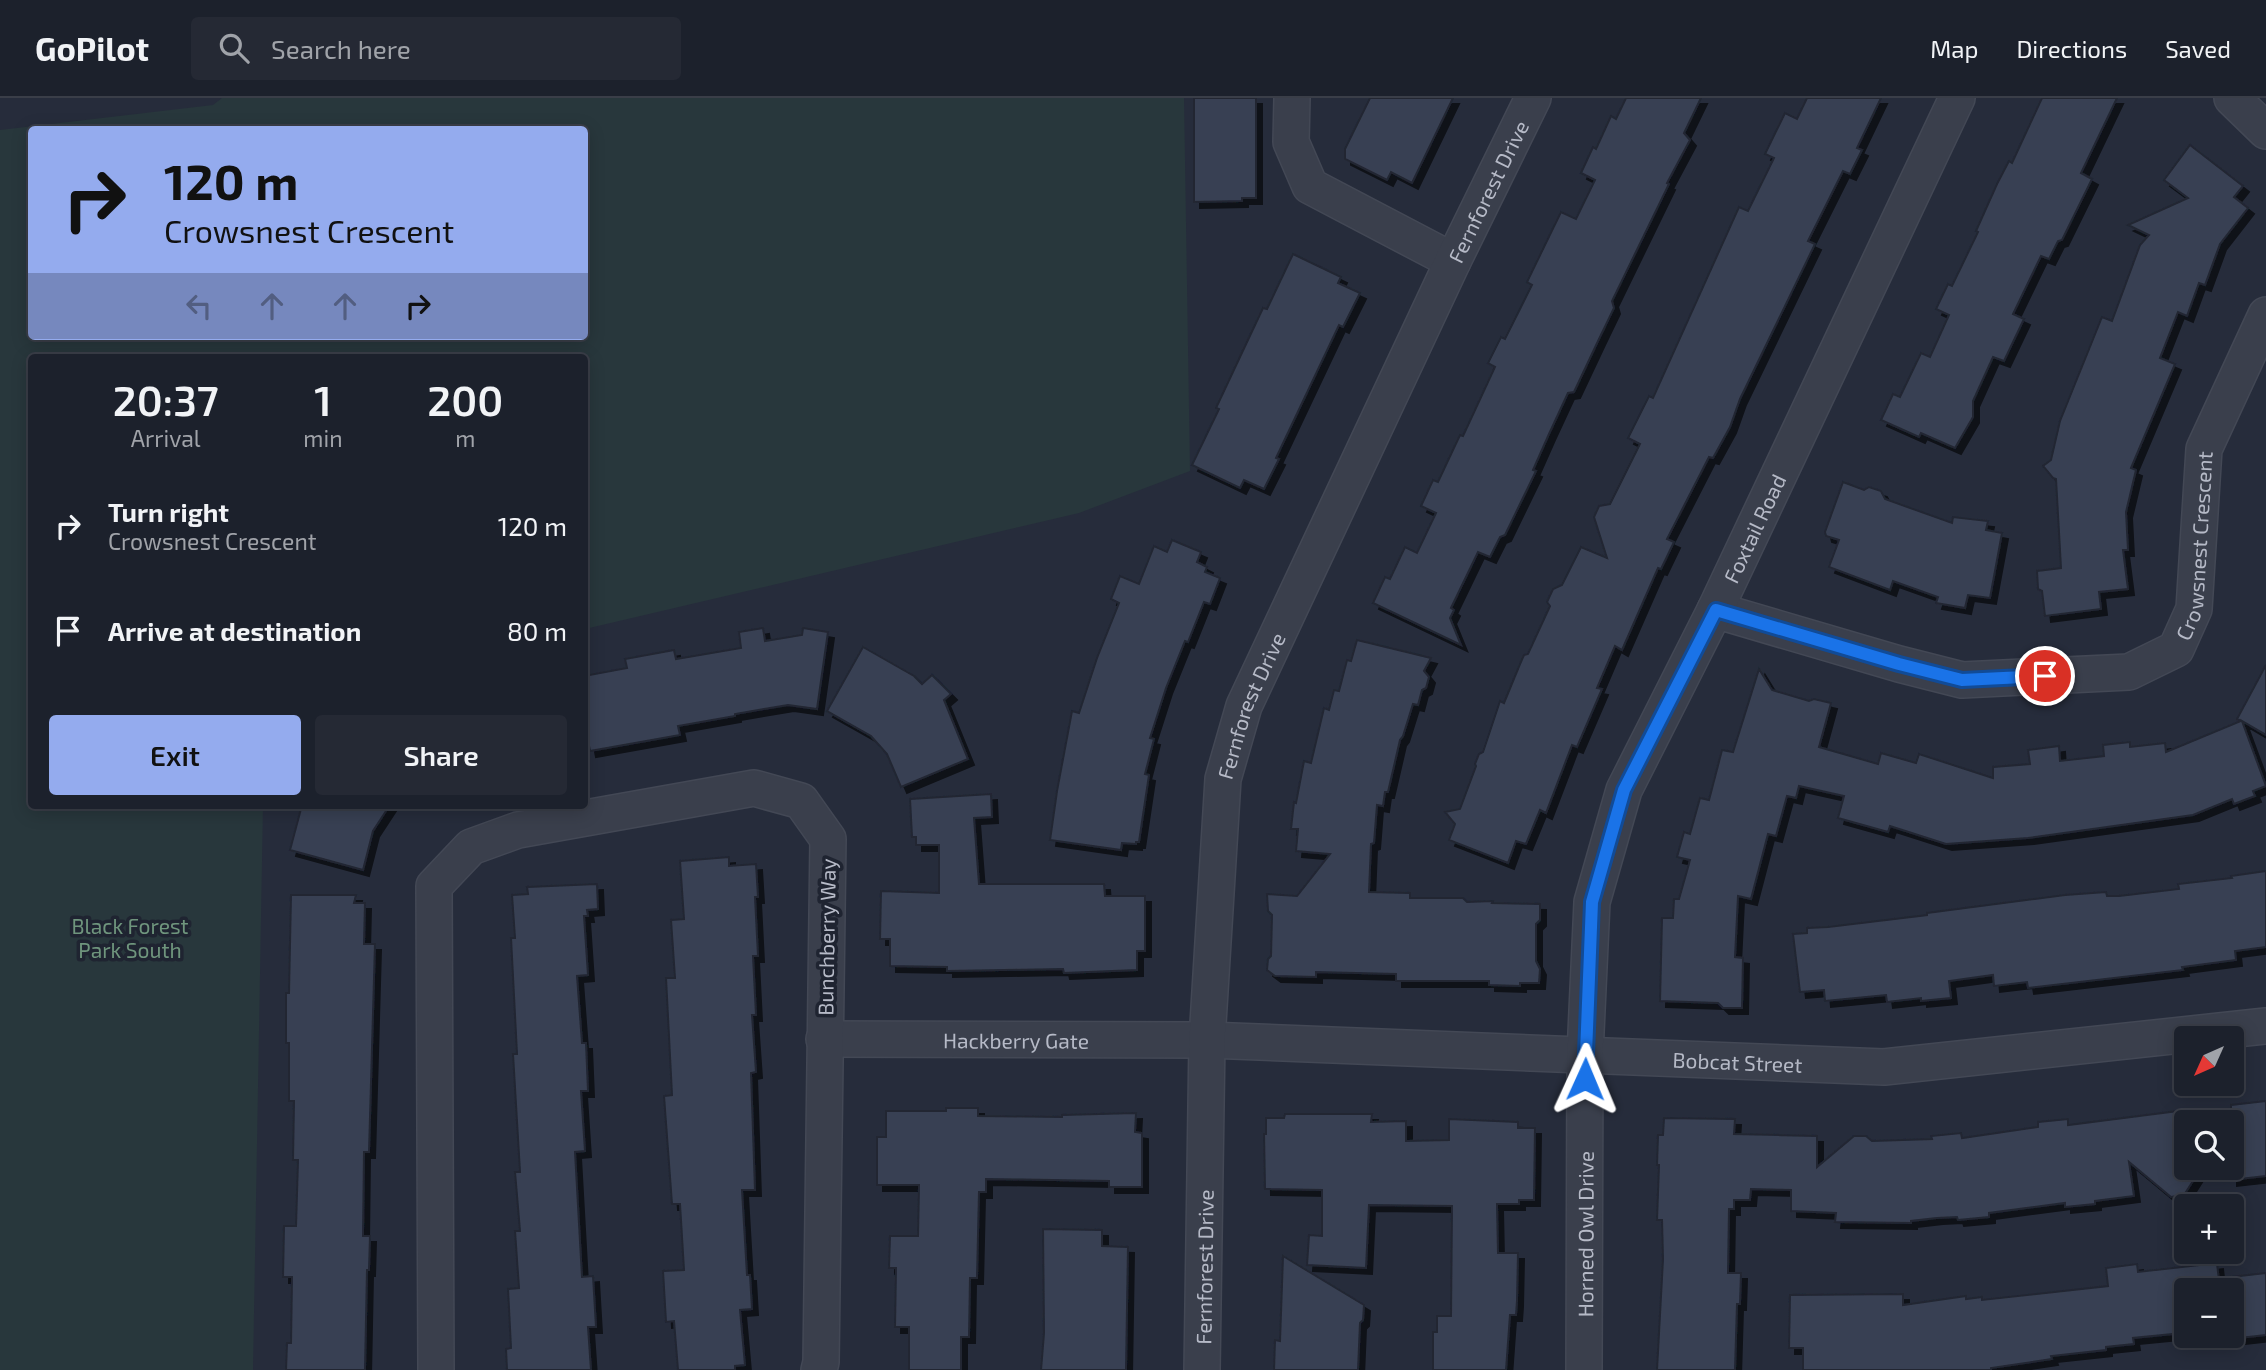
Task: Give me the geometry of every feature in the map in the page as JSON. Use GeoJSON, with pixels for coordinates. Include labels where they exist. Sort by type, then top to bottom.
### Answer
{"type":"FeatureCollection","features":[{"type":"Feature","properties":{"kind":"street"},"geometry":{"type":"LineString","coordinates":[[1292,98],[1291,142],[1310,186],[1453,261]]}},
{"type":"Feature","properties":{"kind":"street","name":"Fernforest Drive"},"geometry":{"type":"LineString","coordinates":[[1202,1370],[1207,1040],[1223,779],[1244,706],[1453,261],[1533,98]]}},
{"type":"Feature","properties":{"kind":"street","name":"Foxtail Road"},"geometry":{"type":"LineString","coordinates":[[1585,1054],[1592,902],[1624,790],[1716,610],[1956,98]]}},
{"type":"Feature","properties":{"kind":"street"},"geometry":{"type":"LineString","coordinates":[[2232,98],[2266,131]]}},
{"type":"Feature","properties":{"kind":"street","name":"Crowsnest Crescent"},"geometry":{"type":"LineString","coordinates":[[1716,610],[1962,680],[2129,672],[2176,649],[2194,609],[2204,449],[2266,315]]}},
{"type":"Feature","properties":{"kind":"street","name":"Bunchberry Way"},"geometry":{"type":"LineString","coordinates":[[436,1370],[434,886],[471,847],[518,830],[754,788],[801,801],[828,839],[819,1370]]}},
{"type":"Feature","properties":{"kind":"street","name":"Bobcat Street"},"geometry":{"type":"LineString","coordinates":[[1207,1040],[1884,1067],[2266,1026]]}},
{"type":"Feature","properties":{"kind":"street","name":"Hackberry Gate"},"geometry":{"type":"LineString","coordinates":[[824,1039],[1207,1040]]}},
{"type":"Feature","properties":{"kind":"street","name":"Horned Owl Drive"},"geometry":{"type":"LineString","coordinates":[[1584,1370],[1585,1054]]}},
{"type":"Feature","properties":{"kind":"green space","name":"Black Forest Park South"},"geometry":{"type":"Polygon","coordinates":[[[222,98],[1184,98],[1190,471],[1079,513],[588,628],[588,354],[28,354],[28,809],[263,809],[253,1370],[0,1370],[0,130],[28,127],[28,340],[588,340],[588,126],[34,126],[213,105],[222,98]]]}},
{"type":"Feature","properties":{"kind":"building"},"geometry":{"type":"Polygon","coordinates":[[[1194,98],[1256,98],[1256,198],[1194,202],[1194,98]]]}},
{"type":"Feature","properties":{"kind":"building"},"geometry":{"type":"Polygon","coordinates":[[[1370,98],[1453,98],[1412,183],[1391,172],[1387,180],[1345,159],[1345,149],[1370,98]]]}},
{"type":"Feature","properties":{"kind":"building"},"geometry":{"type":"Polygon","coordinates":[[[1626,98],[1701,98],[1684,133],[1690,140],[1612,301],[1614,308],[1574,392],[1568,393],[1533,470],[1536,471],[1505,535],[1500,537],[1490,557],[1478,552],[1451,608],[1454,610],[1450,618],[1461,645],[1373,603],[1385,577],[1390,579],[1405,547],[1417,553],[1436,513],[1421,506],[1433,480],[1438,482],[1460,435],[1463,436],[1495,367],[1488,363],[1501,337],[1505,339],[1532,285],[1527,282],[1561,212],[1576,219],[1595,180],[1581,173],[1611,116],[1616,119],[1626,98]]]}},
{"type":"Feature","properties":{"kind":"building"},"geometry":{"type":"Polygon","coordinates":[[[1807,98],[1881,98],[1857,148],[1862,150],[1850,174],[1843,171],[1808,241],[1815,244],[1740,399],[1730,427],[1713,458],[1709,457],[1667,539],[1674,542],[1661,569],[1658,568],[1622,650],[1615,646],[1597,688],[1602,689],[1577,747],[1572,745],[1546,813],[1540,810],[1526,844],[1516,841],[1508,863],[1449,840],[1455,824],[1445,812],[1460,809],[1500,701],[1504,703],[1524,655],[1528,654],[1550,606],[1547,602],[1553,589],[1562,585],[1581,547],[1607,558],[1594,517],[1599,506],[1610,504],[1640,444],[1628,438],[1649,396],[1653,398],[1739,207],[1748,211],[1774,158],[1765,154],[1785,113],[1797,119],[1807,98]]]}},
{"type":"Feature","properties":{"kind":"building"},"geometry":{"type":"Polygon","coordinates":[[[2042,98],[2117,98],[2081,173],[2092,179],[2062,240],[2058,241],[2049,259],[2041,256],[2013,314],[2024,319],[2004,361],[1993,357],[1973,401],[1973,417],[1955,448],[1921,433],[1919,437],[1881,420],[1893,394],[1900,397],[1921,353],[1930,357],[1949,315],[1936,309],[1948,284],[1952,286],[1997,184],[2009,161],[2012,163],[2042,98]]]}},
{"type":"Feature","properties":{"kind":"building"},"geometry":{"type":"Polygon","coordinates":[[[2190,145],[2243,186],[2234,197],[2248,208],[2220,244],[2205,285],[2199,283],[2187,316],[2178,312],[2160,358],[2175,364],[2131,468],[2136,470],[2126,512],[2128,550],[2123,550],[2128,589],[2099,592],[2101,609],[2045,616],[2042,591],[2038,589],[2037,571],[2061,568],[2056,479],[2043,466],[2051,460],[2060,421],[2102,317],[2112,321],[2140,245],[2149,235],[2128,225],[2188,198],[2164,180],[2190,145]]]}},
{"type":"Feature","properties":{"kind":"building"},"geometry":{"type":"Polygon","coordinates":[[[1293,254],[1341,277],[1338,283],[1360,293],[1343,327],[1339,325],[1264,489],[1244,480],[1240,488],[1192,465],[1263,308],[1267,309],[1293,254]]]}},
{"type":"Feature","properties":{"kind":"building"},"geometry":{"type":"Polygon","coordinates":[[[1843,482],[1864,490],[1869,487],[1881,491],[1885,499],[1952,523],[1953,517],[1988,521],[1986,530],[2002,533],[1990,598],[1968,595],[1965,608],[1936,603],[1938,597],[1893,581],[1890,590],[1829,567],[1839,540],[1826,536],[1825,532],[1843,482]]]}},
{"type":"Feature","properties":{"kind":"building"},"geometry":{"type":"Polygon","coordinates":[[[1172,540],[1201,552],[1197,562],[1207,567],[1205,572],[1220,578],[1210,604],[1204,602],[1188,642],[1185,641],[1150,738],[1154,739],[1145,774],[1149,775],[1139,842],[1122,843],[1121,850],[1050,840],[1072,711],[1079,713],[1119,603],[1111,599],[1120,576],[1139,584],[1154,546],[1167,552],[1172,540]]]}},
{"type":"Feature","properties":{"kind":"building"},"geometry":{"type":"Polygon","coordinates":[[[763,628],[765,641],[802,635],[803,628],[828,632],[817,709],[788,705],[735,714],[678,726],[680,735],[590,751],[588,675],[627,668],[625,659],[674,650],[676,659],[741,648],[739,632],[763,628]]]}},
{"type":"Feature","properties":{"kind":"building"},"geometry":{"type":"Polygon","coordinates":[[[1357,640],[1431,658],[1424,671],[1429,677],[1426,688],[1422,690],[1418,705],[1413,704],[1400,740],[1383,806],[1377,805],[1374,843],[1371,844],[1369,892],[1410,893],[1410,898],[1463,898],[1467,902],[1540,904],[1540,920],[1536,924],[1539,983],[1520,983],[1520,986],[1489,985],[1489,981],[1396,981],[1396,974],[1316,972],[1316,977],[1275,976],[1267,970],[1271,956],[1272,915],[1268,911],[1267,894],[1297,896],[1330,854],[1296,851],[1298,829],[1291,829],[1294,802],[1296,803],[1304,761],[1311,763],[1324,708],[1329,710],[1334,690],[1339,691],[1347,660],[1351,661],[1357,640]]]}},
{"type":"Feature","properties":{"kind":"building"},"geometry":{"type":"Polygon","coordinates":[[[863,647],[914,676],[922,684],[932,675],[951,694],[944,700],[968,759],[901,787],[887,754],[871,736],[827,711],[863,647]]]}},
{"type":"Feature","properties":{"kind":"building"},"geometry":{"type":"Polygon","coordinates":[[[2266,665],[2266,735],[2242,721],[2266,786],[2253,791],[2255,796],[2234,804],[2232,799],[2193,815],[2028,838],[1946,844],[1890,826],[1888,832],[1838,818],[1844,796],[1799,786],[1796,798],[1787,796],[1776,836],[1768,834],[1751,899],[1738,896],[1735,957],[1743,958],[1742,1008],[1723,1008],[1718,1003],[1660,1001],[1662,918],[1673,918],[1674,899],[1679,899],[1690,860],[1677,857],[1684,832],[1690,834],[1700,798],[1709,800],[1722,750],[1733,752],[1759,669],[1772,690],[1809,701],[1814,699],[1831,703],[1819,747],[1878,764],[1881,753],[1916,763],[1919,754],[1993,778],[1993,767],[2030,764],[2028,750],[2059,746],[2060,761],[2104,756],[2103,745],[2130,742],[2130,747],[2165,743],[2166,752],[2241,721],[2237,719],[2266,665]]]}},
{"type":"Feature","properties":{"kind":"building"},"geometry":{"type":"Polygon","coordinates":[[[991,794],[992,817],[974,818],[979,884],[1104,884],[1105,896],[1145,896],[1145,951],[1137,951],[1137,970],[1064,973],[1063,969],[947,971],[947,967],[890,966],[890,939],[880,939],[881,891],[939,893],[939,845],[916,845],[916,837],[912,837],[910,799],[991,794]]]}},
{"type":"Feature","properties":{"kind":"building"},"geometry":{"type":"Polygon","coordinates":[[[301,809],[387,809],[373,831],[363,870],[290,850],[301,809]]]}},
{"type":"Feature","properties":{"kind":"building"},"geometry":{"type":"Polygon","coordinates":[[[729,857],[729,866],[756,864],[758,897],[755,897],[758,956],[753,956],[756,1015],[752,1015],[756,1072],[751,1073],[755,1190],[742,1190],[747,1275],[750,1275],[752,1309],[740,1310],[745,1365],[735,1366],[735,1370],[678,1370],[674,1321],[666,1322],[663,1271],[684,1270],[680,1204],[672,1204],[664,1096],[672,1095],[666,978],[675,978],[671,920],[684,919],[680,861],[729,857]]]}},
{"type":"Feature","properties":{"kind":"building"},"geometry":{"type":"Polygon","coordinates":[[[2266,871],[2266,947],[2235,951],[2236,960],[2182,967],[2183,970],[2028,988],[2027,982],[1994,986],[1993,975],[1949,981],[1951,998],[1921,1001],[1921,998],[1887,1002],[1886,995],[1825,1001],[1824,990],[1800,992],[1793,934],[1807,933],[1807,928],[1927,915],[2065,895],[2106,892],[2107,896],[2119,896],[2179,889],[2178,884],[2266,871]]]}},
{"type":"Feature","properties":{"kind":"building"},"geometry":{"type":"Polygon","coordinates":[[[597,884],[598,909],[587,910],[588,916],[584,916],[588,975],[577,976],[582,1043],[586,1043],[588,1091],[581,1091],[585,1151],[575,1152],[582,1277],[593,1276],[596,1327],[588,1327],[591,1370],[507,1370],[506,1349],[511,1348],[508,1289],[519,1288],[515,1231],[520,1231],[515,1172],[520,1172],[513,1054],[517,1054],[511,938],[515,938],[512,895],[528,894],[527,887],[597,884]]]}},
{"type":"Feature","properties":{"kind":"building"},"geometry":{"type":"Polygon","coordinates":[[[291,895],[356,895],[354,903],[365,903],[364,944],[375,944],[369,1152],[364,1152],[363,1236],[370,1236],[365,1370],[286,1370],[287,1343],[291,1343],[292,1277],[283,1277],[284,1226],[296,1226],[298,1160],[293,1160],[294,1101],[289,1101],[289,1043],[286,1043],[291,895]]]}},
{"type":"Feature","properties":{"kind":"building"},"geometry":{"type":"Polygon","coordinates":[[[2266,1101],[2266,1176],[2244,1179],[2244,1110],[2231,1110],[2231,1105],[2266,1101]]]}},
{"type":"Feature","properties":{"kind":"building"},"geometry":{"type":"Polygon","coordinates":[[[946,1108],[978,1108],[978,1116],[1062,1117],[1136,1113],[1135,1132],[1142,1133],[1142,1187],[1109,1187],[1109,1181],[986,1179],[986,1192],[979,1192],[977,1278],[970,1278],[969,1337],[961,1337],[961,1370],[909,1370],[909,1327],[895,1327],[896,1268],[889,1268],[890,1236],[918,1236],[919,1185],[877,1185],[877,1137],[886,1137],[886,1111],[946,1111],[946,1108]]]}},
{"type":"Feature","properties":{"kind":"building"},"geometry":{"type":"Polygon","coordinates":[[[2174,1112],[2174,1180],[2194,1180],[2185,1194],[2174,1194],[2171,1197],[2129,1162],[2134,1196],[2095,1201],[2095,1204],[2065,1207],[2065,1203],[1989,1213],[1989,1217],[1958,1220],[1957,1217],[1937,1218],[1911,1223],[1835,1222],[1836,1213],[1791,1211],[1791,1190],[1751,1189],[1750,1200],[1734,1200],[1734,1209],[1729,1209],[1728,1273],[1741,1273],[1735,1370],[1657,1370],[1663,1259],[1662,1220],[1657,1220],[1657,1165],[1658,1135],[1663,1135],[1664,1118],[1735,1119],[1734,1134],[1817,1136],[1817,1167],[1854,1136],[1866,1136],[1872,1141],[1932,1139],[1931,1136],[1961,1133],[1962,1138],[2038,1127],[2038,1122],[2068,1119],[2068,1125],[2174,1112]]]}},
{"type":"Feature","properties":{"kind":"building"},"geometry":{"type":"Polygon","coordinates":[[[1285,1114],[1372,1114],[1371,1122],[1406,1121],[1406,1141],[1449,1140],[1449,1119],[1518,1122],[1518,1128],[1535,1128],[1534,1200],[1519,1200],[1519,1204],[1497,1204],[1498,1253],[1518,1253],[1516,1315],[1510,1315],[1506,1370],[1433,1370],[1433,1332],[1437,1332],[1437,1316],[1451,1316],[1452,1206],[1369,1205],[1366,1268],[1307,1265],[1309,1235],[1322,1236],[1322,1190],[1265,1189],[1266,1118],[1284,1118],[1285,1114]]]}},
{"type":"Feature","properties":{"kind":"building"},"geometry":{"type":"Polygon","coordinates":[[[1043,1229],[1102,1230],[1102,1246],[1128,1247],[1126,1370],[1041,1370],[1044,1333],[1043,1229]]]}},
{"type":"Feature","properties":{"kind":"building"},"geometry":{"type":"Polygon","coordinates":[[[1283,1256],[1364,1305],[1363,1320],[1360,1323],[1358,1370],[1274,1370],[1275,1340],[1280,1341],[1283,1256]]]}},
{"type":"Feature","properties":{"kind":"building"},"geometry":{"type":"Polygon","coordinates":[[[2137,1264],[2138,1272],[2217,1264],[2219,1278],[2174,1278],[2174,1334],[2133,1338],[2134,1344],[2051,1356],[2052,1359],[1991,1370],[1803,1370],[1803,1348],[1789,1348],[1790,1295],[1903,1294],[1903,1305],[1966,1296],[1966,1299],[1982,1297],[1982,1300],[2108,1286],[2106,1268],[2137,1264]]]}},
{"type":"Feature","properties":{"kind":"building"},"geometry":{"type":"Polygon","coordinates":[[[2266,1273],[2266,1335],[2244,1338],[2244,1278],[2231,1277],[2266,1273]]]}},
{"type":"Feature","properties":{"kind":"route"},"geometry":{"type":"LineString","coordinates":[[1585,1079],[1592,902],[1624,790],[1716,610],[1962,680],[2045,676]]}}]}
